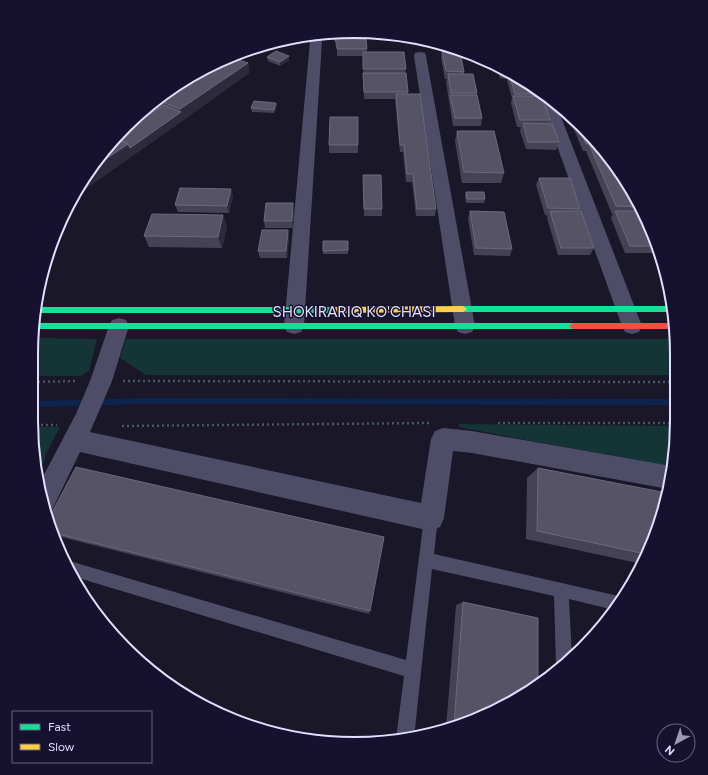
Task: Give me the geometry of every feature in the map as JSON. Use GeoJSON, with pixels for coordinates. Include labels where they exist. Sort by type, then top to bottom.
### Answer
{"type":"FeatureCollection","features":[{"type":"Feature","properties":{"kind":"main road","name":"SHOKIRARIQ KO'CHASI"},"geometry":{"type":"LineString","coordinates":[[41,310],[667,310]]}},
{"type":"Feature","properties":{"kind":"main road","name":"SHOKIRARIQ KO'CHASI"},"geometry":{"type":"LineString","coordinates":[[40,326],[668,326]]}},
{"type":"Feature","properties":{"kind":"street"},"geometry":{"type":"LineString","coordinates":[[294,326],[316,41]]}},
{"type":"Feature","properties":{"kind":"street"},"geometry":{"type":"LineString","coordinates":[[420,56],[465,326]]}},
{"type":"Feature","properties":{"kind":"street"},"geometry":{"type":"LineString","coordinates":[[170,97],[190,84]]}},
{"type":"Feature","properties":{"kind":"street"},"geometry":{"type":"LineString","coordinates":[[550,106],[632,326]]}},
{"type":"Feature","properties":{"kind":"street"},"geometry":{"type":"LineString","coordinates":[[47,494],[81,428],[98,386],[119,326]]}},
{"type":"Feature","properties":{"kind":"street"},"geometry":{"type":"LineString","coordinates":[[81,428],[431,518],[444,431],[472,442],[665,477]]}},
{"type":"Feature","properties":{"kind":"lane"},"geometry":{"type":"LineString","coordinates":[[406,732],[431,518]]}},
{"type":"Feature","properties":{"kind":"lane"},"geometry":{"type":"LineString","coordinates":[[427,560],[613,603]]}},
{"type":"Feature","properties":{"kind":"lane"},"geometry":{"type":"LineString","coordinates":[[75,570],[413,670]]}},
{"type":"Feature","properties":{"kind":"lane"},"geometry":{"type":"LineString","coordinates":[[561,591],[564,657]]}},
{"type":"Feature","properties":{"kind":"path"},"geometry":{"type":"LineString","coordinates":[[38,382],[98,386],[670,382]]}},
{"type":"Feature","properties":{"kind":"path"},"geometry":{"type":"LineString","coordinates":[[492,423],[670,423]]}},
{"type":"Feature","properties":{"kind":"path"},"geometry":{"type":"LineString","coordinates":[[38,425],[81,428]]}},
{"type":"Feature","properties":{"kind":"path"},"geometry":{"type":"LineString","coordinates":[[121,426],[444,431]]}},
{"type":"Feature","properties":{"kind":"green space"},"geometry":{"type":"Polygon","coordinates":[[[39,338],[97,339],[89,371],[81,376],[38,376],[39,338]]]}},
{"type":"Feature","properties":{"kind":"green space"},"geometry":{"type":"Polygon","coordinates":[[[126,339],[669,339],[670,375],[146,375],[120,358],[126,339]]]}},
{"type":"Feature","properties":{"kind":"green space"},"geometry":{"type":"Polygon","coordinates":[[[459,424],[670,426],[666,467],[459,427],[459,424]]]}},
{"type":"Feature","properties":{"kind":"green space"},"geometry":{"type":"Polygon","coordinates":[[[38,427],[60,427],[46,454],[42,468],[38,427]]]}},
{"type":"Feature","properties":{"kind":"building"},"geometry":{"type":"Polygon","coordinates":[[[335,39],[366,39],[367,49],[337,49],[337,41],[335,41],[335,39]]]}},
{"type":"Feature","properties":{"kind":"building"},"geometry":{"type":"Polygon","coordinates":[[[276,51],[289,56],[280,62],[267,57],[276,51]]]}},
{"type":"Feature","properties":{"kind":"building"},"geometry":{"type":"Polygon","coordinates":[[[442,51],[461,57],[464,72],[446,71],[442,51]]]}},
{"type":"Feature","properties":{"kind":"building"},"geometry":{"type":"Polygon","coordinates":[[[363,52],[404,52],[406,69],[363,69],[363,52]]]}},
{"type":"Feature","properties":{"kind":"building"},"geometry":{"type":"Polygon","coordinates":[[[239,60],[248,63],[180,109],[163,102],[196,80],[233,62],[239,60]]]}},
{"type":"Feature","properties":{"kind":"building"},"geometry":{"type":"Polygon","coordinates":[[[363,73],[406,73],[408,92],[364,92],[363,73]]]}},
{"type":"Feature","properties":{"kind":"building"},"geometry":{"type":"Polygon","coordinates":[[[448,74],[473,74],[477,93],[451,93],[448,74]]]}},
{"type":"Feature","properties":{"kind":"building"},"geometry":{"type":"Polygon","coordinates":[[[511,79],[534,94],[515,94],[511,79]]]}},
{"type":"Feature","properties":{"kind":"building"},"geometry":{"type":"Polygon","coordinates":[[[396,94],[420,94],[436,209],[417,209],[413,174],[407,174],[404,145],[400,145],[396,94]]]}},
{"type":"Feature","properties":{"kind":"building"},"geometry":{"type":"Polygon","coordinates":[[[450,95],[477,95],[482,118],[455,118],[450,95]]]}},
{"type":"Feature","properties":{"kind":"building"},"geometry":{"type":"Polygon","coordinates":[[[513,96],[537,96],[544,101],[550,120],[520,120],[513,96]]]}},
{"type":"Feature","properties":{"kind":"building"},"geometry":{"type":"Polygon","coordinates":[[[254,101],[276,103],[274,110],[251,108],[254,101]]]}},
{"type":"Feature","properties":{"kind":"building"},"geometry":{"type":"Polygon","coordinates":[[[164,105],[181,112],[130,148],[128,144],[121,141],[143,119],[164,105]]]}},
{"type":"Feature","properties":{"kind":"building"},"geometry":{"type":"Polygon","coordinates":[[[330,117],[358,117],[358,145],[329,145],[330,117]]]}},
{"type":"Feature","properties":{"kind":"building"},"geometry":{"type":"Polygon","coordinates":[[[523,123],[552,124],[559,142],[528,142],[523,123]]]}},
{"type":"Feature","properties":{"kind":"building"},"geometry":{"type":"Polygon","coordinates":[[[457,131],[494,131],[504,173],[464,172],[457,131]]]}},
{"type":"Feature","properties":{"kind":"building"},"geometry":{"type":"Polygon","coordinates":[[[583,137],[592,146],[617,178],[633,207],[616,206],[589,144],[586,144],[583,137]]]}},
{"type":"Feature","properties":{"kind":"building"},"geometry":{"type":"Polygon","coordinates":[[[121,141],[128,144],[105,160],[121,141]]]}},
{"type":"Feature","properties":{"kind":"building"},"geometry":{"type":"Polygon","coordinates":[[[363,175],[381,175],[382,209],[364,209],[363,175]]]}},
{"type":"Feature","properties":{"kind":"building"},"geometry":{"type":"Polygon","coordinates":[[[539,178],[570,178],[580,209],[548,208],[539,178]]]}},
{"type":"Feature","properties":{"kind":"building"},"geometry":{"type":"Polygon","coordinates":[[[180,188],[231,189],[227,206],[175,205],[180,188]]]}},
{"type":"Feature","properties":{"kind":"building"},"geometry":{"type":"Polygon","coordinates":[[[466,192],[484,192],[485,199],[467,199],[466,192]]]}},
{"type":"Feature","properties":{"kind":"building"},"geometry":{"type":"Polygon","coordinates":[[[266,203],[293,203],[292,221],[264,221],[266,203]]]}},
{"type":"Feature","properties":{"kind":"building"},"geometry":{"type":"Polygon","coordinates":[[[470,211],[504,212],[512,249],[476,248],[470,211]]]}},
{"type":"Feature","properties":{"kind":"building"},"geometry":{"type":"Polygon","coordinates":[[[550,211],[581,211],[594,248],[561,248],[550,211]]]}},
{"type":"Feature","properties":{"kind":"building"},"geometry":{"type":"Polygon","coordinates":[[[615,211],[636,211],[651,246],[630,246],[615,211]]]}},
{"type":"Feature","properties":{"kind":"building"},"geometry":{"type":"Polygon","coordinates":[[[152,214],[223,215],[218,237],[144,236],[152,214]]]}},
{"type":"Feature","properties":{"kind":"building"},"geometry":{"type":"Polygon","coordinates":[[[262,230],[288,230],[286,251],[258,251],[262,230]]]}},
{"type":"Feature","properties":{"kind":"building"},"geometry":{"type":"Polygon","coordinates":[[[323,241],[348,241],[348,250],[323,251],[323,241]]]}},
{"type":"Feature","properties":{"kind":"building"},"geometry":{"type":"Polygon","coordinates":[[[76,467],[384,537],[370,611],[59,534],[52,513],[76,467]]]}},
{"type":"Feature","properties":{"kind":"building"},"geometry":{"type":"Polygon","coordinates":[[[538,468],[662,492],[653,523],[641,553],[537,531],[538,468]]]}},
{"type":"Feature","properties":{"kind":"building"},"geometry":{"type":"Polygon","coordinates":[[[463,602],[538,618],[538,678],[512,695],[475,713],[454,721],[463,602]]]}},
{"type":"Feature","properties":{"kind":"waterway"},"geometry":{"type":"LineString","coordinates":[[38,404],[150,401],[670,402]]}},
{"type":"Feature","properties":{"kind":"traffic: fast"},"geometry":{"type":"LineString","coordinates":[[463,309],[666,309]]}},
{"type":"Feature","properties":{"kind":"traffic: fast"},"geometry":{"type":"LineString","coordinates":[[41,310],[332,310]]}},
{"type":"Feature","properties":{"kind":"traffic: fast"},"geometry":{"type":"LineString","coordinates":[[40,326],[573,326]]}},
{"type":"Feature","properties":{"kind":"traffic: slow"},"geometry":{"type":"LineString","coordinates":[[332,310],[463,309]]}},
{"type":"Feature","properties":{"kind":"traffic: jam"},"geometry":{"type":"LineString","coordinates":[[573,326],[668,326]]}}]}
